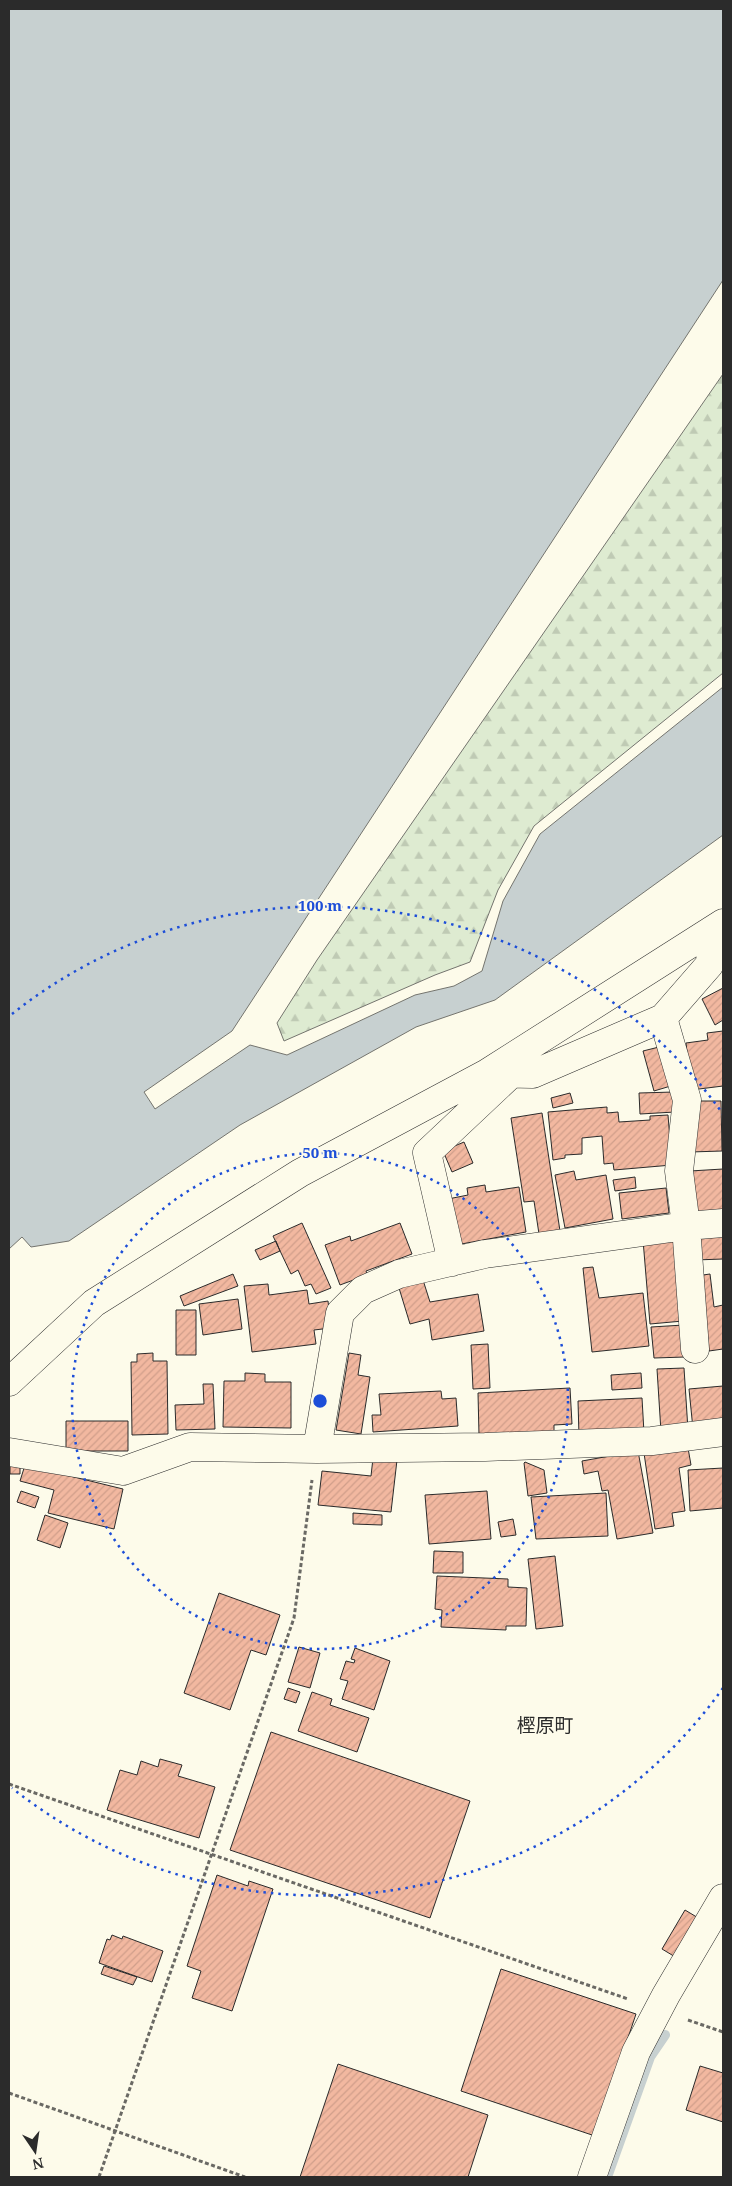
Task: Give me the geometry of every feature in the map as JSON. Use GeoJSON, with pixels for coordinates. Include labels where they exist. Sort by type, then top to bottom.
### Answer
{"type":"FeatureCollection","features":[{"type":"Feature","properties":{"kind":"street"},"geometry":{"type":"LineString","coordinates":[[452,1262],[427,1153],[499,1074],[533,1074],[664,1018],[710,964],[718,926]]}},
{"type":"Feature","properties":{"kind":"street"},"geometry":{"type":"LineString","coordinates":[[9,1382],[94,1303],[300,1174],[499,1074],[718,926]]}},
{"type":"Feature","properties":{"kind":"street"},"geometry":{"type":"LineString","coordinates":[[664,1018],[687,1100],[679,1171],[686,1226],[695,1349]]}},
{"type":"Feature","properties":{"kind":"street"},"geometry":{"type":"LineString","coordinates":[[316,1449],[340,1313],[363,1290],[400,1274],[485,1254],[686,1226],[723,1223]]}},
{"type":"Feature","properties":{"kind":"street"},"geometry":{"type":"LineString","coordinates":[[9,1452],[123,1471],[190,1447],[316,1449],[485,1448],[652,1440],[723,1432]]}},
{"type":"Feature","properties":{"kind":"street"},"geometry":{"type":"LineString","coordinates":[[592,2177],[636,2052],[723,1898]]}},
{"type":"Feature","properties":{"kind":"path"},"geometry":{"type":"LineString","coordinates":[[99,2177],[294,1618],[316,1449]]}},
{"type":"Feature","properties":{"kind":"path"},"geometry":{"type":"LineString","coordinates":[[9,1784],[723,2032]]}},
{"type":"Feature","properties":{"kind":"path"},"geometry":{"type":"LineString","coordinates":[[9,2094],[245,2177]]}},
{"type":"Feature","properties":{"kind":"green space"},"geometry":{"type":"Polygon","coordinates":[[[723,374],[723,673],[534,826],[498,890],[470,962],[435,975],[284,1041],[277,1023],[317,960],[723,374]]]}},
{"type":"Feature","properties":{"kind":"shaded area"},"geometry":{"type":"Polygon","coordinates":[[[9,9],[723,9],[723,280],[232,1031],[144,1092],[155,1109],[250,1045],[287,1055],[415,995],[454,986],[482,971],[503,901],[540,834],[723,687],[723,835],[495,1000],[416,1027],[240,1125],[69,1241],[31,1247],[22,1237],[9,1249],[9,9]]]}},
{"type":"Feature","properties":{"kind":"building"},"geometry":{"type":"Polygon","coordinates":[[[723,988],[723,1020],[715,1025],[702,999],[723,988]]]}},
{"type":"Feature","properties":{"kind":"building"},"geometry":{"type":"Polygon","coordinates":[[[723,1031],[723,1086],[691,1090],[686,1043],[708,1040],[707,1033],[723,1031]]]}},
{"type":"Feature","properties":{"kind":"building"},"geometry":{"type":"Polygon","coordinates":[[[663,1046],[674,1085],[654,1091],[643,1051],[663,1046]]]}},
{"type":"Feature","properties":{"kind":"building"},"geometry":{"type":"Polygon","coordinates":[[[674,1092],[675,1112],[640,1114],[639,1093],[674,1092]]]}},
{"type":"Feature","properties":{"kind":"building"},"geometry":{"type":"Polygon","coordinates":[[[570,1093],[573,1103],[553,1108],[551,1098],[570,1093]]]}},
{"type":"Feature","properties":{"kind":"building"},"geometry":{"type":"Polygon","coordinates":[[[692,1101],[721,1101],[722,1151],[690,1152],[692,1101]]]}},
{"type":"Feature","properties":{"kind":"building"},"geometry":{"type":"Polygon","coordinates":[[[607,1107],[607,1113],[618,1112],[619,1122],[650,1120],[650,1116],[668,1115],[672,1165],[614,1170],[613,1163],[604,1164],[602,1136],[582,1138],[582,1154],[565,1155],[565,1158],[553,1160],[548,1112],[607,1107]]]}},
{"type":"Feature","properties":{"kind":"building"},"geometry":{"type":"Polygon","coordinates":[[[542,1113],[560,1231],[539,1234],[534,1201],[524,1202],[511,1118],[542,1113]]]}},
{"type":"Feature","properties":{"kind":"building"},"geometry":{"type":"Polygon","coordinates":[[[464,1142],[473,1163],[452,1172],[443,1151],[464,1142]]]}},
{"type":"Feature","properties":{"kind":"building"},"geometry":{"type":"Polygon","coordinates":[[[723,1169],[723,1211],[693,1212],[690,1171],[723,1169]]]}},
{"type":"Feature","properties":{"kind":"building"},"geometry":{"type":"Polygon","coordinates":[[[574,1171],[576,1180],[606,1175],[613,1219],[565,1228],[555,1175],[574,1171]]]}},
{"type":"Feature","properties":{"kind":"building"},"geometry":{"type":"Polygon","coordinates":[[[635,1177],[636,1188],[615,1191],[613,1180],[635,1177]]]}},
{"type":"Feature","properties":{"kind":"building"},"geometry":{"type":"Polygon","coordinates":[[[485,1185],[486,1192],[519,1187],[526,1232],[456,1245],[448,1199],[468,1195],[467,1188],[485,1185]]]}},
{"type":"Feature","properties":{"kind":"building"},"geometry":{"type":"Polygon","coordinates":[[[666,1188],[669,1213],[622,1219],[619,1193],[666,1188]]]}},
{"type":"Feature","properties":{"kind":"building"},"geometry":{"type":"Polygon","coordinates":[[[302,1223],[331,1288],[316,1294],[311,1284],[305,1286],[298,1270],[291,1274],[273,1236],[302,1223]]]}},
{"type":"Feature","properties":{"kind":"building"},"geometry":{"type":"Polygon","coordinates":[[[400,1223],[412,1254],[366,1271],[367,1275],[340,1285],[325,1245],[350,1236],[351,1241],[400,1223]]]}},
{"type":"Feature","properties":{"kind":"building"},"geometry":{"type":"Polygon","coordinates":[[[693,1234],[723,1234],[723,1259],[695,1260],[693,1234]]]}},
{"type":"Feature","properties":{"kind":"building"},"geometry":{"type":"Polygon","coordinates":[[[676,1238],[683,1321],[650,1324],[643,1240],[676,1238]]]}},
{"type":"Feature","properties":{"kind":"building"},"geometry":{"type":"Polygon","coordinates":[[[276,1241],[280,1251],[260,1260],[255,1250],[276,1241]]]}},
{"type":"Feature","properties":{"kind":"building"},"geometry":{"type":"Polygon","coordinates":[[[593,1267],[599,1298],[643,1293],[649,1346],[592,1352],[583,1268],[593,1267]]]}},
{"type":"Feature","properties":{"kind":"building"},"geometry":{"type":"Polygon","coordinates":[[[233,1274],[238,1286],[184,1306],[180,1296],[233,1274]]]}},
{"type":"Feature","properties":{"kind":"building"},"geometry":{"type":"Polygon","coordinates":[[[710,1274],[714,1307],[723,1305],[723,1349],[709,1351],[706,1320],[696,1276],[710,1274]]]}},
{"type":"Feature","properties":{"kind":"building"},"geometry":{"type":"Polygon","coordinates":[[[423,1280],[430,1302],[478,1294],[484,1331],[432,1340],[429,1319],[410,1324],[399,1288],[423,1280]]]}},
{"type":"Feature","properties":{"kind":"building"},"geometry":{"type":"Polygon","coordinates":[[[268,1284],[269,1295],[307,1290],[309,1304],[328,1301],[331,1328],[314,1330],[316,1344],[252,1352],[244,1286],[268,1284]]]}},
{"type":"Feature","properties":{"kind":"building"},"geometry":{"type":"Polygon","coordinates":[[[238,1299],[242,1329],[203,1335],[199,1304],[238,1299]]]}},
{"type":"Feature","properties":{"kind":"building"},"geometry":{"type":"Polygon","coordinates":[[[176,1310],[196,1310],[196,1355],[176,1355],[176,1310]]]}},
{"type":"Feature","properties":{"kind":"building"},"geometry":{"type":"Polygon","coordinates":[[[684,1325],[685,1357],[654,1358],[651,1327],[684,1325]]]}},
{"type":"Feature","properties":{"kind":"building"},"geometry":{"type":"Polygon","coordinates":[[[488,1344],[490,1388],[473,1389],[471,1345],[488,1344]]]}},
{"type":"Feature","properties":{"kind":"building"},"geometry":{"type":"Polygon","coordinates":[[[153,1353],[153,1361],[167,1361],[168,1434],[132,1435],[131,1362],[137,1362],[137,1354],[153,1353]]]}},
{"type":"Feature","properties":{"kind":"building"},"geometry":{"type":"Polygon","coordinates":[[[349,1353],[361,1355],[358,1375],[370,1377],[361,1434],[336,1430],[349,1353]]]}},
{"type":"Feature","properties":{"kind":"building"},"geometry":{"type":"Polygon","coordinates":[[[684,1368],[688,1430],[661,1432],[657,1369],[684,1368]]]}},
{"type":"Feature","properties":{"kind":"building"},"geometry":{"type":"Polygon","coordinates":[[[245,1373],[265,1374],[265,1382],[291,1382],[291,1428],[223,1427],[224,1381],[245,1381],[245,1373]]]}},
{"type":"Feature","properties":{"kind":"building"},"geometry":{"type":"Polygon","coordinates":[[[641,1373],[642,1388],[612,1390],[611,1375],[641,1373]]]}},
{"type":"Feature","properties":{"kind":"building"},"geometry":{"type":"Polygon","coordinates":[[[203,1384],[213,1384],[215,1429],[176,1430],[175,1405],[204,1404],[203,1384]]]}},
{"type":"Feature","properties":{"kind":"building"},"geometry":{"type":"Polygon","coordinates":[[[723,1386],[723,1426],[693,1429],[689,1389],[723,1386]]]}},
{"type":"Feature","properties":{"kind":"building"},"geometry":{"type":"Polygon","coordinates":[[[570,1388],[572,1424],[554,1425],[554,1432],[479,1435],[478,1393],[570,1388]]]}},
{"type":"Feature","properties":{"kind":"building"},"geometry":{"type":"Polygon","coordinates":[[[441,1391],[442,1399],[456,1398],[458,1426],[373,1432],[372,1415],[381,1415],[379,1394],[441,1391]]]}},
{"type":"Feature","properties":{"kind":"building"},"geometry":{"type":"Polygon","coordinates":[[[642,1398],[644,1433],[579,1436],[578,1401],[642,1398]]]}},
{"type":"Feature","properties":{"kind":"building"},"geometry":{"type":"Polygon","coordinates":[[[66,1421],[128,1421],[128,1451],[66,1451],[66,1421]]]}},
{"type":"Feature","properties":{"kind":"building"},"geometry":{"type":"Polygon","coordinates":[[[688,1448],[691,1465],[679,1468],[685,1511],[672,1513],[674,1526],[655,1529],[644,1453],[688,1448]]]}},
{"type":"Feature","properties":{"kind":"building"},"geometry":{"type":"Polygon","coordinates":[[[638,1451],[653,1533],[617,1539],[608,1490],[602,1491],[598,1471],[584,1474],[582,1461],[638,1451]]]}},
{"type":"Feature","properties":{"kind":"building"},"geometry":{"type":"Polygon","coordinates":[[[373,1458],[397,1460],[391,1512],[318,1505],[322,1471],[371,1476],[373,1458]]]}},
{"type":"Feature","properties":{"kind":"building"},"geometry":{"type":"Polygon","coordinates":[[[525,1462],[544,1470],[547,1493],[528,1496],[525,1462]]]}},
{"type":"Feature","properties":{"kind":"building"},"geometry":{"type":"Polygon","coordinates":[[[10,1465],[20,1465],[20,1474],[10,1474],[10,1465]]]}},
{"type":"Feature","properties":{"kind":"building"},"geometry":{"type":"Polygon","coordinates":[[[25,1465],[123,1489],[114,1529],[48,1513],[54,1490],[20,1481],[25,1465]]]}},
{"type":"Feature","properties":{"kind":"building"},"geometry":{"type":"Polygon","coordinates":[[[723,1468],[723,1508],[690,1511],[688,1470],[723,1468]]]}},
{"type":"Feature","properties":{"kind":"building"},"geometry":{"type":"Polygon","coordinates":[[[21,1491],[39,1497],[35,1508],[17,1502],[21,1491]]]}},
{"type":"Feature","properties":{"kind":"building"},"geometry":{"type":"Polygon","coordinates":[[[487,1491],[491,1539],[429,1544],[425,1495],[487,1491]]]}},
{"type":"Feature","properties":{"kind":"building"},"geometry":{"type":"Polygon","coordinates":[[[606,1493],[608,1536],[536,1539],[531,1497],[606,1493]]]}},
{"type":"Feature","properties":{"kind":"building"},"geometry":{"type":"Polygon","coordinates":[[[353,1513],[382,1515],[382,1525],[353,1524],[353,1513]]]}},
{"type":"Feature","properties":{"kind":"building"},"geometry":{"type":"Polygon","coordinates":[[[45,1515],[68,1523],[60,1548],[37,1540],[45,1515]]]}},
{"type":"Feature","properties":{"kind":"building"},"geometry":{"type":"Polygon","coordinates":[[[513,1519],[516,1535],[501,1537],[498,1522],[513,1519]]]}},
{"type":"Feature","properties":{"kind":"building"},"geometry":{"type":"Polygon","coordinates":[[[434,1551],[463,1552],[463,1573],[433,1573],[434,1551]]]}},
{"type":"Feature","properties":{"kind":"building"},"geometry":{"type":"Polygon","coordinates":[[[555,1556],[563,1626],[536,1629],[528,1559],[555,1556]]]}},
{"type":"Feature","properties":{"kind":"building"},"geometry":{"type":"Polygon","coordinates":[[[437,1576],[508,1579],[508,1587],[527,1588],[526,1626],[506,1626],[506,1630],[441,1627],[442,1610],[435,1609],[437,1576]]]}},
{"type":"Feature","properties":{"kind":"building"},"geometry":{"type":"Polygon","coordinates":[[[219,1593],[280,1615],[266,1655],[251,1650],[230,1710],[184,1693],[219,1593]]]}},
{"type":"Feature","properties":{"kind":"building"},"geometry":{"type":"Polygon","coordinates":[[[299,1647],[320,1653],[310,1688],[288,1682],[299,1647]]]}},
{"type":"Feature","properties":{"kind":"building"},"geometry":{"type":"Polygon","coordinates":[[[355,1648],[390,1661],[374,1710],[342,1699],[348,1681],[340,1679],[346,1661],[354,1663],[355,1660],[351,1659],[355,1648]]]}},
{"type":"Feature","properties":{"kind":"building"},"geometry":{"type":"Polygon","coordinates":[[[288,1688],[300,1692],[296,1703],[284,1699],[288,1688]]]}},
{"type":"Feature","properties":{"kind":"building"},"geometry":{"type":"Polygon","coordinates":[[[312,1692],[332,1699],[330,1705],[369,1718],[357,1752],[298,1731],[312,1692]]]}},
{"type":"Feature","properties":{"kind":"building"},"geometry":{"type":"Polygon","coordinates":[[[271,1732],[470,1801],[430,1918],[230,1850],[271,1732]]]}},
{"type":"Feature","properties":{"kind":"building"},"geometry":{"type":"Polygon","coordinates":[[[160,1759],[182,1765],[178,1776],[215,1787],[199,1838],[107,1810],[120,1770],[137,1775],[141,1761],[158,1767],[160,1759]]]}},
{"type":"Feature","properties":{"kind":"building"},"geometry":{"type":"Polygon","coordinates":[[[217,1875],[248,1886],[249,1881],[273,1889],[232,2011],[192,1998],[201,1971],[187,1966],[217,1875]]]}},
{"type":"Feature","properties":{"kind":"building"},"geometry":{"type":"Polygon","coordinates":[[[685,1910],[700,1919],[677,1958],[662,1949],[685,1910]]]}},
{"type":"Feature","properties":{"kind":"building"},"geometry":{"type":"Polygon","coordinates":[[[112,1935],[122,1939],[123,1936],[163,1951],[152,1982],[99,1963],[107,1939],[110,1940],[112,1935]]]}},
{"type":"Feature","properties":{"kind":"building"},"geometry":{"type":"Polygon","coordinates":[[[104,1966],[137,1977],[133,1985],[101,1974],[104,1966]]]}},
{"type":"Feature","properties":{"kind":"building"},"geometry":{"type":"Polygon","coordinates":[[[501,1969],[636,2014],[595,2136],[461,2091],[501,1969]]]}},
{"type":"Feature","properties":{"kind":"building"},"geometry":{"type":"Polygon","coordinates":[[[338,2064],[488,2115],[468,2177],[300,2177],[338,2064]]]}},
{"type":"Feature","properties":{"kind":"building"},"geometry":{"type":"Polygon","coordinates":[[[700,2066],[723,2073],[723,2122],[686,2110],[700,2066]]]}},
{"type":"Feature","properties":{"kind":"waterway"},"geometry":{"type":"LineString","coordinates":[[607,2177],[650,2057],[665,2035]]}},
{"type":"Feature","properties":{"kind":"district","name":"樫原町"},"geometry":{"type":"Point","coordinates":[545,1725]}}]}
